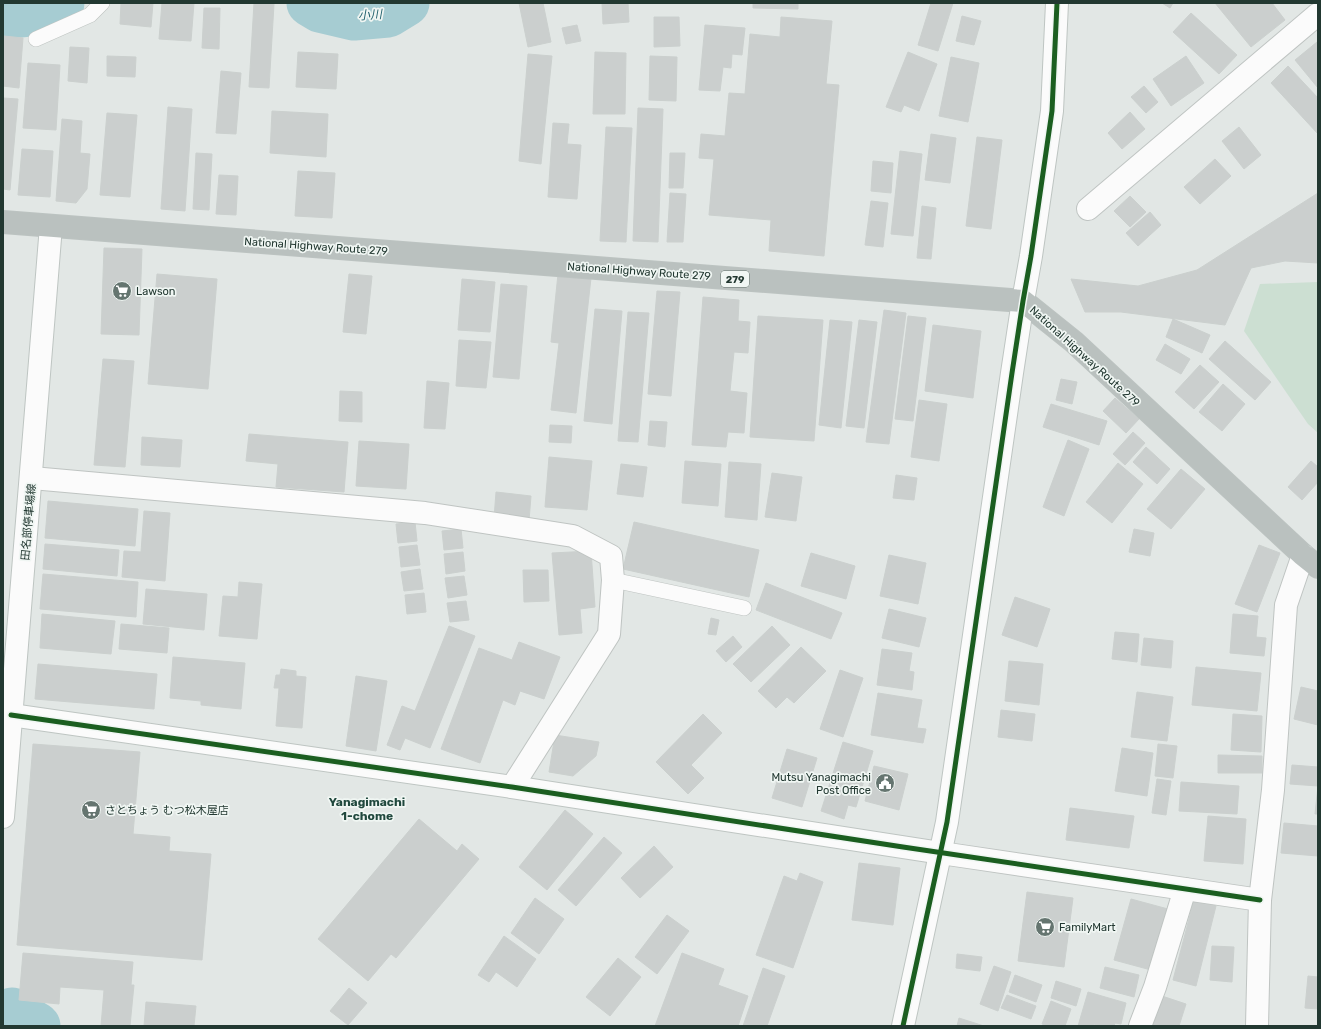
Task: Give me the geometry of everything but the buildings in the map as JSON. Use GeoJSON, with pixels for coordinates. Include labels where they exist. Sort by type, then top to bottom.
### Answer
{"type":"FeatureCollection","features":[{"type":"Feature","properties":{"kind":"highway","name":"National Highway Route 279"},"geometry":{"type":"LineString","coordinates":[[3,222],[1023,301],[1074,342],[1310,561]]}},
{"type":"Feature","properties":{"kind":"street"},"geometry":{"type":"LineString","coordinates":[[904,1026],[948,822],[1052,111],[1057,3]]}},
{"type":"Feature","properties":{"kind":"street"},"geometry":{"type":"LineString","coordinates":[[1088,209],[1318,14]]}},
{"type":"Feature","properties":{"kind":"street","name":"田名部停車場線"},"geometry":{"type":"LineString","coordinates":[[3,817],[52,226]]}},
{"type":"Feature","properties":{"kind":"street"},"geometry":{"type":"LineString","coordinates":[[32,478],[425,513],[573,536],[611,556],[613,580],[608,634],[512,787]]}},
{"type":"Feature","properties":{"kind":"street"},"geometry":{"type":"LineString","coordinates":[[1258,1026],[1260,900],[1273,790],[1286,604],[1310,561]]}},
{"type":"Feature","properties":{"kind":"street"},"geometry":{"type":"LineString","coordinates":[[12,715],[512,787],[1260,900]]}},
{"type":"Feature","properties":{"kind":"street"},"geometry":{"type":"LineString","coordinates":[[1140,1026],[1155,987],[1185,889]]}},
{"type":"Feature","properties":{"kind":"lane"},"geometry":{"type":"LineString","coordinates":[[36,39],[90,16],[102,3]]}},
{"type":"Feature","properties":{"kind":"lane"},"geometry":{"type":"LineString","coordinates":[[613,580],[744,608]]}},
{"type":"Feature","properties":{"kind":"green space"},"geometry":{"type":"Polygon","coordinates":[[[1318,282],[1318,433],[1308,424],[1244,331],[1260,284],[1318,282]]]}},
{"type":"Feature","properties":{"kind":"waterway","name":"小川"},"geometry":{"type":"LineString","coordinates":[[3,16],[41,12],[61,3]]}},
{"type":"Feature","properties":{"kind":"waterway","name":"小川"},"geometry":{"type":"LineString","coordinates":[[310,3],[320,9],[354,17],[388,14],[406,3]]}},
{"type":"Feature","properties":{"kind":"waterway"},"geometry":{"type":"LineString","coordinates":[[12,1011],[37,1026]]}},
{"type":"Feature","properties":{"kind":"cycle path"},"geometry":{"type":"LineString","coordinates":[[903,1026],[947,822],[1012,373],[1052,111],[1057,3]]}},
{"type":"Feature","properties":{"kind":"cycle path"},"geometry":{"type":"LineString","coordinates":[[11,715],[512,787],[1260,900]]}},
{"type":"Feature","properties":{"kind":"place","name":"Lawson"},"geometry":{"type":"Point","coordinates":[122,291]}},
{"type":"Feature","properties":{"kind":"place","name":"Mutsu Yanagimachi Post Office"},"geometry":{"type":"Point","coordinates":[885,783]}},
{"type":"Feature","properties":{"kind":"place","name":"さとちょう むつ松木屋店"},"geometry":{"type":"Point","coordinates":[91,810]}},
{"type":"Feature","properties":{"kind":"place","name":"FamilyMart"},"geometry":{"type":"Point","coordinates":[1045,927]}},
{"type":"Feature","properties":{"kind":"district","name":"Yanagimachi 1-chome"},"geometry":{"type":"Point","coordinates":[367,809]}}]}
